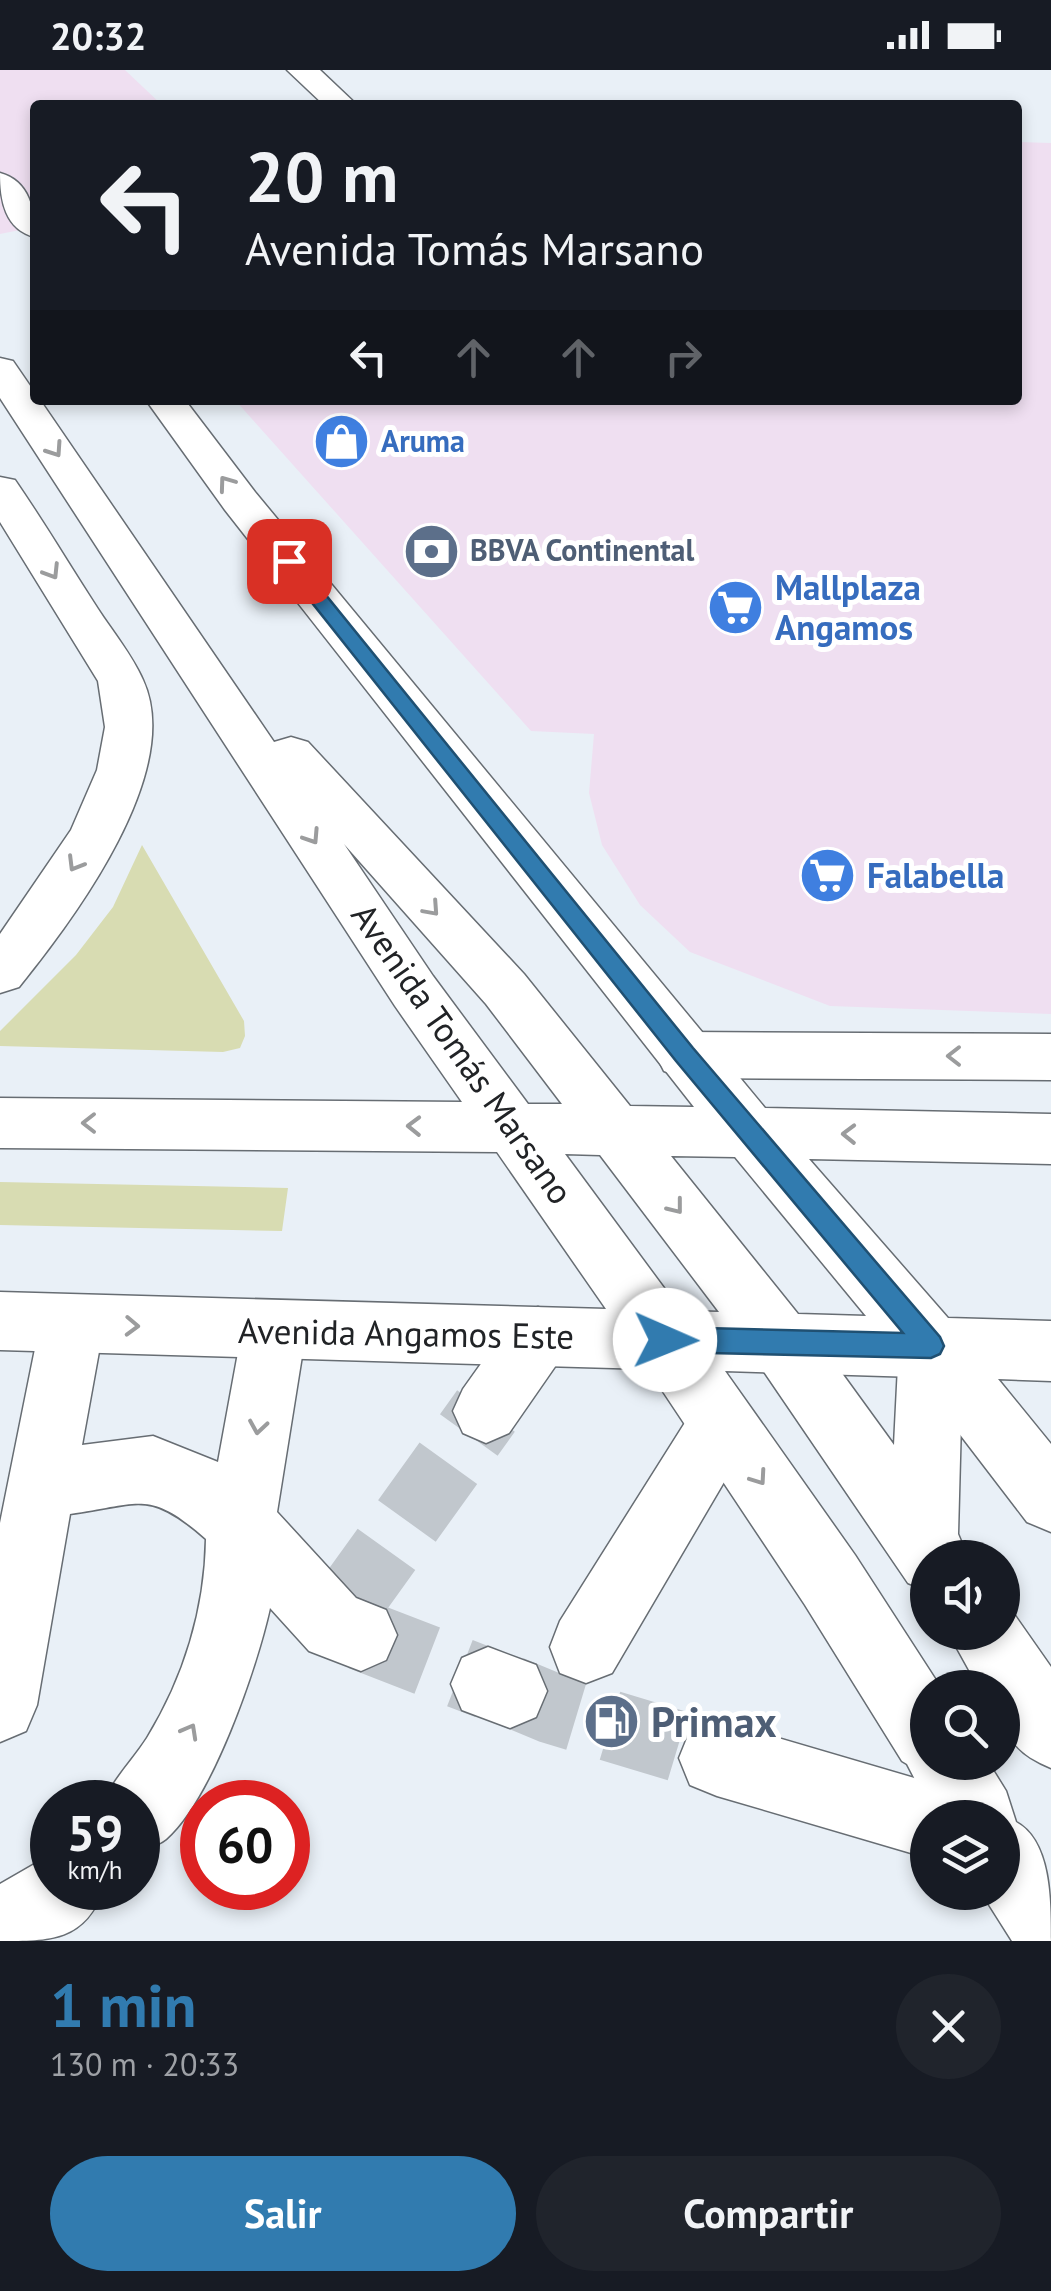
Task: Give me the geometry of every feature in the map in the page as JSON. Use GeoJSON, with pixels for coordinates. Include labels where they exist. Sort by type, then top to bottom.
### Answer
{"type":"FeatureCollection","features":[{"type":"Feature","properties":{"kind":"main road"},"geometry":{"type":"LineString","coordinates":[[302,70],[336,100]]}},
{"type":"Feature","properties":{"kind":"main road"},"geometry":{"type":"LineString","coordinates":[[0,183],[30,221]]}},
{"type":"Feature","properties":{"kind":"main road","name":"Avenida Tomás Marsano"},"geometry":{"type":"LineString","coordinates":[[0,369],[414,991],[665,1340],[830,1580],[910,1707]]}},
{"type":"Feature","properties":{"kind":"main road"},"geometry":{"type":"LineString","coordinates":[[170,405],[240,501],[684,1055],[931,1346],[1051,1498]]}},
{"type":"Feature","properties":{"kind":"main road"},"geometry":{"type":"LineString","coordinates":[[0,490],[121,681],[130,715],[128,744],[114,792],[78,862],[21,948],[0,972]]}},
{"type":"Feature","properties":{"kind":"main road"},"geometry":{"type":"LineString","coordinates":[[177,630],[505,989],[780,1342],[921,1540]]}},
{"type":"Feature","properties":{"kind":"main road"},"geometry":{"type":"LineString","coordinates":[[684,1055],[1051,1057]]}},
{"type":"Feature","properties":{"kind":"main road"},"geometry":{"type":"LineString","coordinates":[[0,1123],[1051,1139]]}},
{"type":"Feature","properties":{"kind":"main road","name":"Avenida Angamos Este"},"geometry":{"type":"LineString","coordinates":[[0,1322],[1051,1351]]}},
{"type":"Feature","properties":{"kind":"main road"},"geometry":{"type":"LineString","coordinates":[[0,1705],[72,1324]]}},
{"type":"Feature","properties":{"kind":"main road"},"geometry":{"type":"LineString","coordinates":[[160,1785],[212,1691],[238,1592],[242,1524],[274,1330]]}},
{"type":"Feature","properties":{"kind":"main road"},"geometry":{"type":"LineString","coordinates":[[486,1411],[538,1336]]}},
{"type":"Feature","properties":{"kind":"main road"},"geometry":{"type":"LineString","coordinates":[[928,1540],[931,1346]]}},
{"type":"Feature","properties":{"kind":"main road"},"geometry":{"type":"LineString","coordinates":[[586,1647],[721,1424]]}},
{"type":"Feature","properties":{"kind":"main road"},"geometry":{"type":"LineString","coordinates":[[43,1484],[153,1469],[199,1488],[347,1623]]}},
{"type":"Feature","properties":{"kind":"main road"},"geometry":{"type":"LineString","coordinates":[[996,1650],[1051,1731]]}},
{"type":"Feature","properties":{"kind":"main road"},"geometry":{"type":"LineString","coordinates":[[717,1758],[910,1815]]}},
{"type":"Feature","properties":{"kind":"main road"},"geometry":{"type":"LineString","coordinates":[[1020,1883],[1051,1930]]}},
{"type":"Feature","properties":{"kind":"main road"},"geometry":{"type":"LineString","coordinates":[[0,1930],[31,1910]]}},
{"type":"Feature","properties":{"kind":"shaded area"},"geometry":{"type":"Polygon","coordinates":[[[0,70],[125,70],[157,100],[30,100],[30,228],[0,234],[0,70]]]}},
{"type":"Feature","properties":{"kind":"shaded area","name":"Mallplaza Angamos"},"geometry":{"type":"Polygon","coordinates":[[[1022,142],[1051,143],[1051,1014],[830,1006],[690,952],[640,905],[602,845],[589,793],[594,734],[531,731],[239,405],[1022,405],[1022,142]]]}},
{"type":"Feature","properties":{"kind":"green space"},"geometry":{"type":"Polygon","coordinates":[[[142,845],[244,1021],[245,1036],[240,1048],[223,1052],[0,1046],[0,1031],[76,955],[113,907],[142,845]]]}},
{"type":"Feature","properties":{"kind":"green space"},"geometry":{"type":"Polygon","coordinates":[[[0,1182],[288,1188],[282,1231],[0,1225],[0,1182]]]}},
{"type":"Feature","properties":{"kind":"tunnel"},"geometry":{"type":"LineString","coordinates":[[345,1607],[486,1411]]}},
{"type":"Feature","properties":{"kind":"tunnel"},"geometry":{"type":"LineString","coordinates":[[361,1635],[488,1684]]}},
{"type":"Feature","properties":{"kind":"tunnel"},"geometry":{"type":"LineString","coordinates":[[510,1691],[551,1708],[717,1758]]}},
{"type":"Feature","properties":{"kind":"place","name":"Aruma"},"geometry":{"type":"Point","coordinates":[342,442]}},
{"type":"Feature","properties":{"kind":"place","name":"BBVA Continental"},"geometry":{"type":"Point","coordinates":[431,551]}},
{"type":"Feature","properties":{"kind":"place","name":"Mallplaza Angamos"},"geometry":{"type":"Point","coordinates":[736,608]}},
{"type":"Feature","properties":{"kind":"place","name":"Falabella"},"geometry":{"type":"Point","coordinates":[828,876]}},
{"type":"Feature","properties":{"kind":"place","name":"Primax"},"geometry":{"type":"Point","coordinates":[612,1722]}},
{"type":"Feature","properties":{"kind":"route"},"geometry":{"type":"LineString","coordinates":[[289,561],[684,1055],[931,1346],[665,1340]]}}]}
